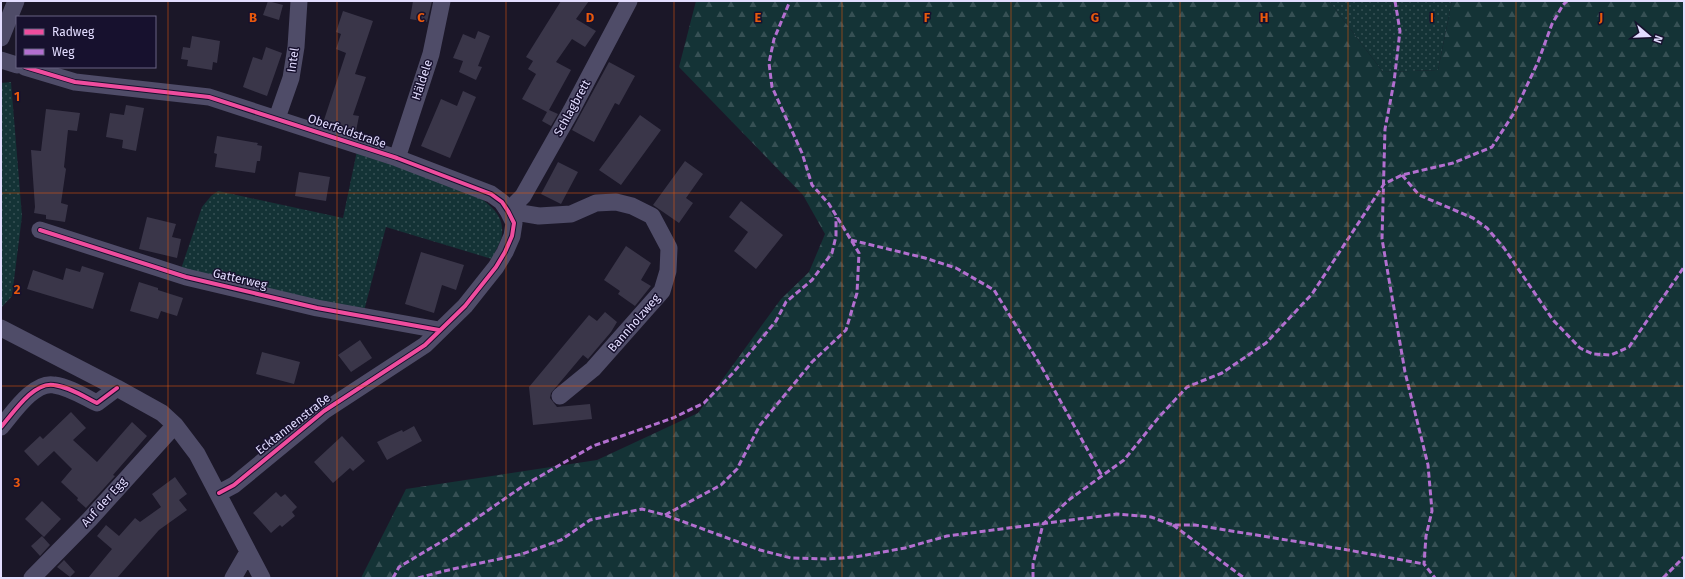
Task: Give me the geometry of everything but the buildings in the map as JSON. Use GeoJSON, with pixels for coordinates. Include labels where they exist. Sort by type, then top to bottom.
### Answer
{"type":"FeatureCollection","features":[{"type":"Feature","properties":{"kind":"street"},"geometry":{"type":"LineString","coordinates":[[1,38],[16,1]]}},
{"type":"Feature","properties":{"kind":"street","name":"Intel"},"geometry":{"type":"LineString","coordinates":[[277,118],[291,78],[296,47],[299,1]]}},
{"type":"Feature","properties":{"kind":"street","name":"Häldele"},"geometry":{"type":"LineString","coordinates":[[397,158],[430,54],[442,1]]}},
{"type":"Feature","properties":{"kind":"street","name":"Schlagbrett"},"geometry":{"type":"LineString","coordinates":[[508,211],[523,196],[567,118],[629,1]]}},
{"type":"Feature","properties":{"kind":"street"},"geometry":{"type":"LineString","coordinates":[[1,60],[16,64]]}},
{"type":"Feature","properties":{"kind":"street","name":"Oberfeldstraße"},"geometry":{"type":"LineString","coordinates":[[28,68],[75,82],[209,96],[397,158],[491,194],[502,202],[508,211],[514,223],[512,236],[496,267],[464,306],[439,330]]}},
{"type":"Feature","properties":{"kind":"street","name":"Bannholzweg"},"geometry":{"type":"LineString","coordinates":[[508,211],[539,216],[571,214],[596,203],[616,202],[632,206],[652,216],[670,248],[668,271],[662,291],[593,369],[560,396]]}},
{"type":"Feature","properties":{"kind":"street","name":"Gatterweg"},"geometry":{"type":"LineString","coordinates":[[40,230],[186,277],[317,308],[439,330]]}},
{"type":"Feature","properties":{"kind":"street"},"geometry":{"type":"LineString","coordinates":[[1,328],[162,413],[175,425],[197,454],[219,493],[262,578]]}},
{"type":"Feature","properties":{"kind":"street","name":"Ecktannenstraße"},"geometry":{"type":"LineString","coordinates":[[219,493],[234,485],[324,411],[425,345],[439,330]]}},
{"type":"Feature","properties":{"kind":"street"},"geometry":{"type":"LineString","coordinates":[[1,427],[30,393],[42,385],[53,384],[63,387],[97,403],[117,388]]}},
{"type":"Feature","properties":{"kind":"street","name":"Auf der Egg"},"geometry":{"type":"LineString","coordinates":[[32,578],[90,519],[175,425]]}},
{"type":"Feature","properties":{"kind":"street"},"geometry":{"type":"LineString","coordinates":[[232,578],[248,552]]}},
{"type":"Feature","properties":{"kind":"green space"},"geometry":{"type":"Polygon","coordinates":[[[696,1],[1329,1],[1383,72],[1438,70],[1452,1],[1684,1],[1684,578],[361,578],[406,489],[597,460],[698,413],[781,299],[809,272],[825,234],[803,195],[679,67],[696,1]]]}},
{"type":"Feature","properties":{"kind":"green space"},"geometry":{"type":"Polygon","coordinates":[[[1329,1],[1452,1],[1438,70],[1383,72],[1329,1]]]}},
{"type":"Feature","properties":{"kind":"green space"},"geometry":{"type":"Polygon","coordinates":[[[11,82],[22,216],[12,296],[1,308],[1,83],[11,82]]]}},
{"type":"Feature","properties":{"kind":"green space"},"geometry":{"type":"Polygon","coordinates":[[[357,151],[472,192],[483,200],[497,214],[502,226],[501,239],[492,259],[386,227],[364,311],[181,269],[202,207],[211,196],[218,191],[343,218],[357,151]]]}},
{"type":"Feature","properties":{"kind":"marked path"},"geometry":{"type":"LineString","coordinates":[[665,515],[721,485],[737,469],[760,425],[812,362],[846,330],[857,293],[859,253],[829,204],[812,185],[802,153],[772,87],[769,63],[774,39],[790,1]]}},
{"type":"Feature","properties":{"kind":"marked path"},"geometry":{"type":"LineString","coordinates":[[1395,1],[1400,31],[1394,82],[1385,129],[1382,239],[1405,372],[1428,465],[1432,511],[1426,536],[1424,564],[1435,578]]}},
{"type":"Feature","properties":{"kind":"marked path"},"geometry":{"type":"LineString","coordinates":[[1033,578],[1033,564],[1043,524],[1070,499],[1124,460],[1159,417],[1187,387],[1222,373],[1266,343],[1312,294],[1384,184],[1402,175],[1453,163],[1492,147],[1514,113],[1538,62],[1552,24],[1567,1]]}},
{"type":"Feature","properties":{"kind":"marked path"},"geometry":{"type":"LineString","coordinates":[[1402,175],[1419,195],[1473,218],[1487,228],[1504,248],[1553,320],[1580,348],[1593,354],[1611,355],[1629,347],[1684,267]]}},
{"type":"Feature","properties":{"kind":"marked path"},"geometry":{"type":"LineString","coordinates":[[393,578],[399,567],[451,536],[523,486],[593,446],[673,418],[704,403],[733,373],[776,321],[786,302],[812,280],[832,253],[836,236],[836,217]]}},
{"type":"Feature","properties":{"kind":"marked path"},"geometry":{"type":"LineString","coordinates":[[851,240],[925,258],[956,268],[994,290],[1041,366],[1102,476]]}},
{"type":"Feature","properties":{"kind":"marked path"},"geometry":{"type":"LineString","coordinates":[[418,578],[522,554],[561,540],[590,520],[642,509],[665,515],[760,550],[791,558],[826,559],[855,557],[905,548],[947,536],[1117,514],[1151,517],[1173,525],[1195,525],[1424,564]]}},
{"type":"Feature","properties":{"kind":"marked path"},"geometry":{"type":"LineString","coordinates":[[1173,525],[1244,578]]}},
{"type":"Feature","properties":{"kind":"marked path"},"geometry":{"type":"LineString","coordinates":[[1663,578],[1684,557]]}},
{"type":"Feature","properties":{"kind":"cycle path"},"geometry":{"type":"LineString","coordinates":[[28,68],[75,82],[209,97],[397,158],[491,194],[502,202],[514,223],[512,236],[496,267],[465,306],[425,345],[324,411],[234,485],[219,493]]}},
{"type":"Feature","properties":{"kind":"cycle path"},"geometry":{"type":"LineString","coordinates":[[40,230],[186,277],[317,308],[439,330]]}},
{"type":"Feature","properties":{"kind":"cycle path"},"geometry":{"type":"LineString","coordinates":[[1,427],[24,399],[39,388],[46,385],[54,385],[65,388],[97,403],[117,388]]}}]}
